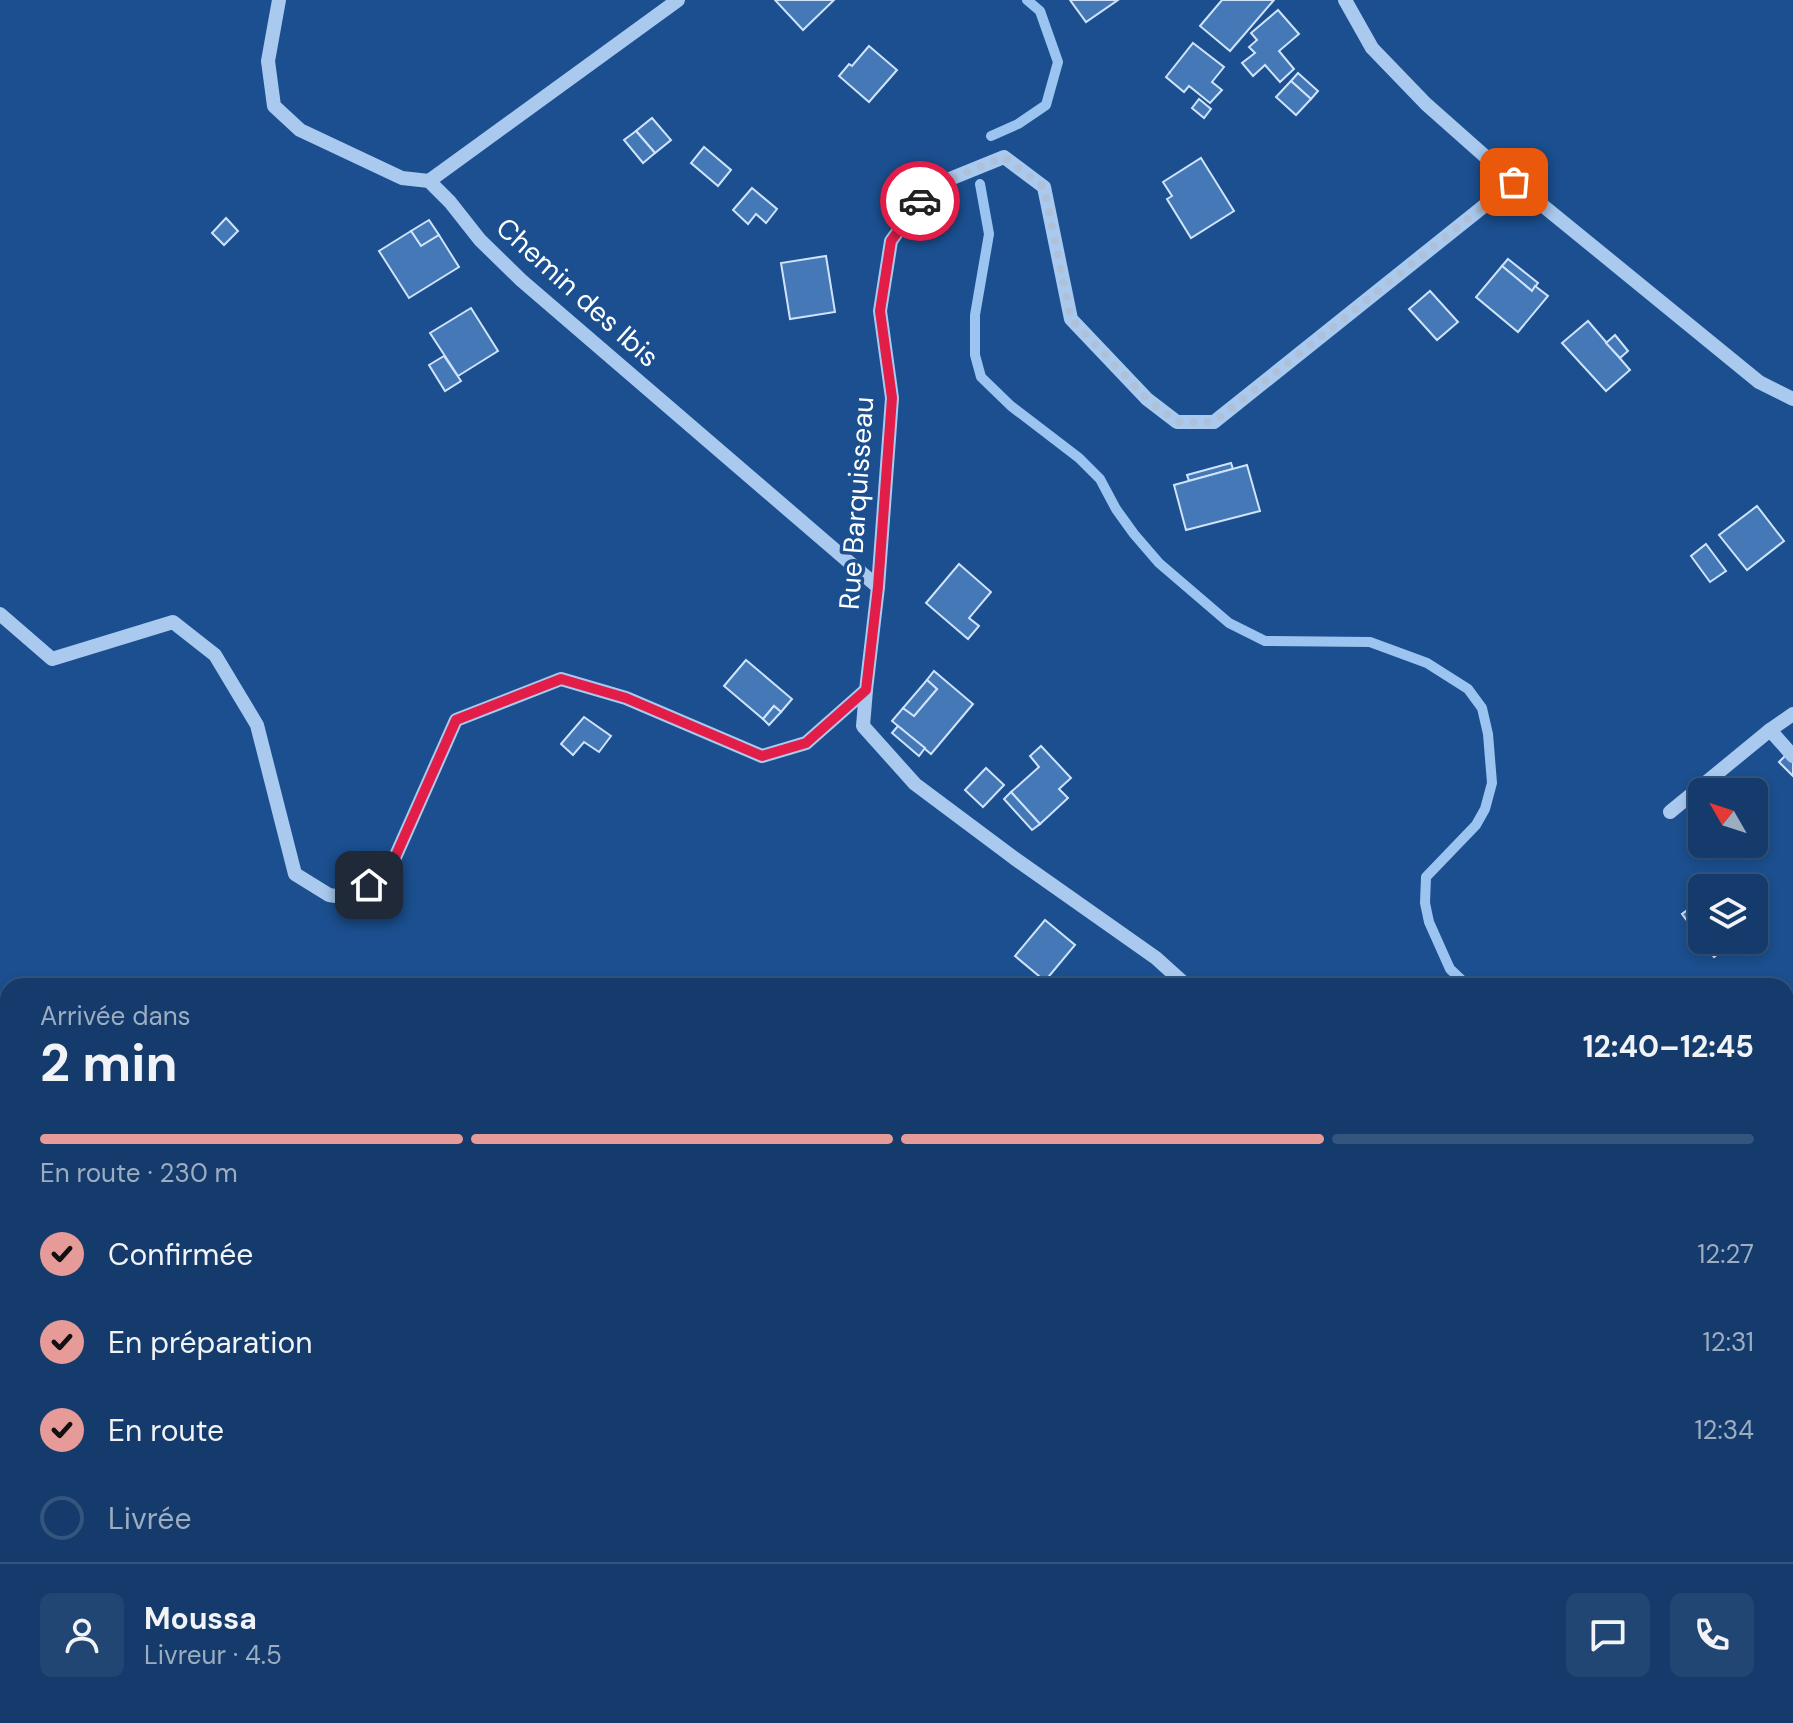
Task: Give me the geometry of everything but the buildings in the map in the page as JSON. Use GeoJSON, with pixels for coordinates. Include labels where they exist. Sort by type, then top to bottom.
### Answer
{"type":"FeatureCollection","features":[{"type":"Feature","properties":{"kind":"street"},"geometry":{"type":"LineString","coordinates":[[279,0],[268,61],[274,106],[300,130],[402,178],[429,181],[678,0]]}},
{"type":"Feature","properties":{"kind":"street"},"geometry":{"type":"LineString","coordinates":[[1345,0],[1372,48],[1426,104],[1514,182],[1759,382],[1793,399]]}},
{"type":"Feature","properties":{"kind":"street","name":"Rue Barquisseau"},"geometry":{"type":"LineString","coordinates":[[1178,978],[1156,958],[915,784],[863,726],[878,587],[892,398],[880,311],[891,241],[930,187],[1004,157],[1044,187],[1071,319],[1147,399],[1177,422],[1214,422],[1514,182]]}},
{"type":"Feature","properties":{"kind":"street","name":"Chemin des Ibis"},"geometry":{"type":"LineString","coordinates":[[429,181],[480,240],[521,280],[878,587]]}},
{"type":"Feature","properties":{"kind":"street"},"geometry":{"type":"LineString","coordinates":[[0,614],[52,659],[173,622],[215,655],[257,725],[295,874],[329,895],[349,898],[389,871],[456,720],[561,679],[626,698],[762,756],[806,743],[866,690]]}},
{"type":"Feature","properties":{"kind":"street"},"geometry":{"type":"LineString","coordinates":[[1670,812],[1793,714]]}},
{"type":"Feature","properties":{"kind":"street"},"geometry":{"type":"LineString","coordinates":[[1770,730],[1793,756]]}},
{"type":"Feature","properties":{"kind":"waterway"},"geometry":{"type":"LineString","coordinates":[[991,136],[1018,124],[1046,105],[1058,62],[1040,11],[1027,0]]}},
{"type":"Feature","properties":{"kind":"waterway"},"geometry":{"type":"LineString","coordinates":[[980,184],[989,234],[975,315],[975,355],[981,377],[1011,406],[1079,458],[1100,479],[1116,509],[1159,563],[1229,623],[1265,641],[1370,642],[1427,663],[1468,689],[1482,708],[1488,734],[1492,783],[1485,809],[1476,825],[1426,877],[1425,903],[1429,922],[1450,969],[1460,978]]}},
{"type":"Feature","properties":{"kind":"way so far"},"geometry":{"type":"LineString","coordinates":[[920,201],[930,187],[1004,157],[1044,187],[1071,319],[1147,399],[1177,422],[1214,422],[1514,182]]}},
{"type":"Feature","properties":{"kind":"route"},"geometry":{"type":"LineString","coordinates":[[369,885],[389,871],[456,720],[561,679],[626,698],[762,756],[806,743],[866,690],[878,587],[892,398],[880,311],[891,241],[920,201]]}}]}
